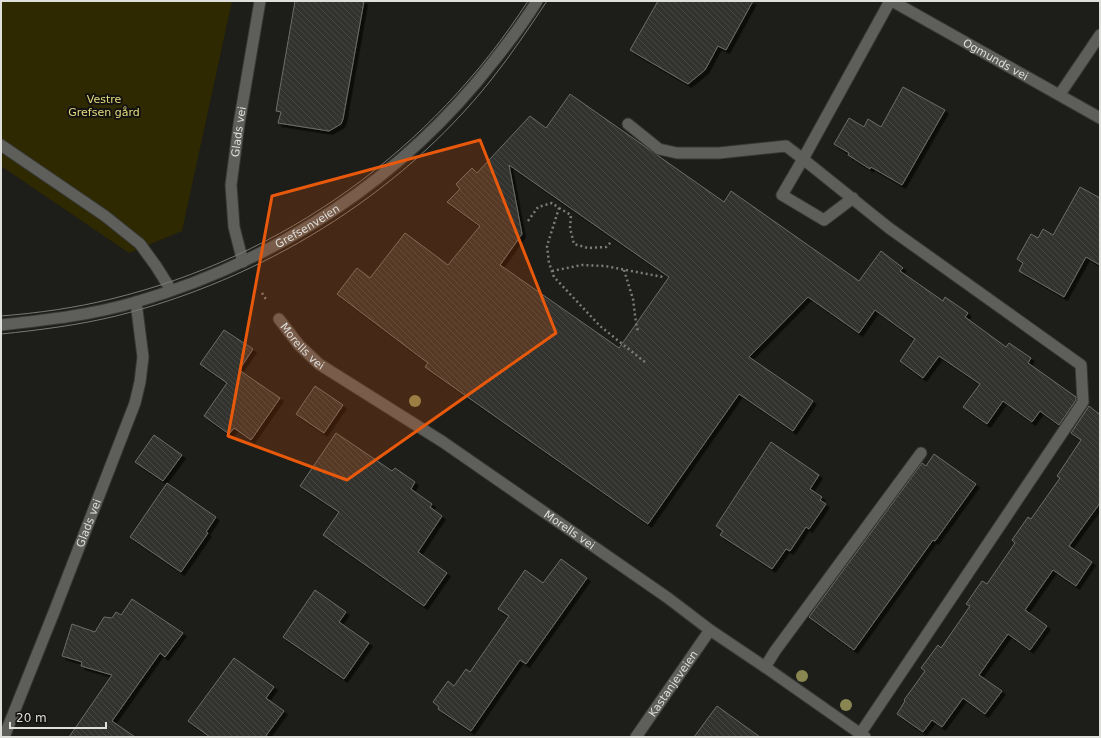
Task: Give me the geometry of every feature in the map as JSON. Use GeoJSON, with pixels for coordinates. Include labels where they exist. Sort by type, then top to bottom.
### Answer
{"type":"FeatureCollection","features":[{"type":"Feature","properties":{"kind":"street","name":"Glads vei"},"geometry":{"type":"LineString","coordinates":[[243,262],[234,227],[231,184],[239,124],[260,1]]}},
{"type":"Feature","properties":{"kind":"street","name":"Grefsenveien"},"geometry":{"type":"LineString","coordinates":[[1,325],[82,314],[136,302],[243,262],[302,231],[359,193],[409,152],[463,100],[506,46],[537,1]]}},
{"type":"Feature","properties":{"kind":"street","name":"Ogmunds vei"},"geometry":{"type":"LineString","coordinates":[[891,1],[1060,94],[1100,118]]}},
{"type":"Feature","properties":{"kind":"street"},"geometry":{"type":"LineString","coordinates":[[854,198],[824,220],[782,195],[891,1]]}},
{"type":"Feature","properties":{"kind":"street"},"geometry":{"type":"LineString","coordinates":[[1060,94],[1100,35]]}},
{"type":"Feature","properties":{"kind":"street"},"geometry":{"type":"LineString","coordinates":[[628,124],[659,149],[677,153],[719,153],[786,146],[854,198],[889,228],[1081,365],[1082,402],[862,735]]}},
{"type":"Feature","properties":{"kind":"street"},"geometry":{"type":"LineString","coordinates":[[1,145],[106,216],[140,244],[171,290]]}},
{"type":"Feature","properties":{"kind":"street","name":"Glads vei"},"geometry":{"type":"LineString","coordinates":[[4,737],[135,403],[140,382],[142,357],[136,302]]}},
{"type":"Feature","properties":{"kind":"street","name":"Morells vei"},"geometry":{"type":"LineString","coordinates":[[279,318],[299,345],[319,364],[443,442],[862,735]]}},
{"type":"Feature","properties":{"kind":"street"},"geometry":{"type":"LineString","coordinates":[[765,667],[775,651],[921,453]]}},
{"type":"Feature","properties":{"kind":"street","name":"Kastanjeveien"},"geometry":{"type":"LineString","coordinates":[[636,737],[710,630]]}},
{"type":"Feature","properties":{"kind":"path"},"geometry":{"type":"LineString","coordinates":[[528,221],[538,206],[552,203],[571,216],[570,228],[574,244],[588,248],[606,247],[611,242]]}},
{"type":"Feature","properties":{"kind":"path"},"geometry":{"type":"LineString","coordinates":[[559,208],[547,246],[549,263],[554,277],[600,326],[646,363]]}},
{"type":"Feature","properties":{"kind":"path"},"geometry":{"type":"LineString","coordinates":[[552,271],[582,266],[605,266],[663,277]]}},
{"type":"Feature","properties":{"kind":"path"},"geometry":{"type":"LineString","coordinates":[[624,270],[632,299],[638,331]]}},
{"type":"Feature","properties":{"kind":"highlighted area"},"geometry":{"type":"Polygon","coordinates":[[[480,140],[556,333],[347,480],[228,436],[272,196],[480,140]]]}},
{"type":"Feature","properties":{"kind":"green space","name":"Vestre Grefsen gård"},"geometry":{"type":"Polygon","coordinates":[[[1,1],[232,1],[182,231],[129,253],[1,166],[1,1]]]}},
{"type":"Feature","properties":{"kind":"building"},"geometry":{"type":"Polygon","coordinates":[[[295,1],[364,1],[343,119],[341,124],[329,131],[278,123],[281,112],[276,111],[295,1]]]}},
{"type":"Feature","properties":{"kind":"building"},"geometry":{"type":"Polygon","coordinates":[[[658,1],[753,1],[726,50],[718,46],[705,70],[688,84],[630,50],[658,1]]]}},
{"type":"Feature","properties":{"kind":"building"},"geometry":{"type":"Polygon","coordinates":[[[903,87],[945,110],[902,185],[871,167],[870,169],[834,144],[849,118],[864,127],[868,119],[881,127],[903,87]]]}},
{"type":"Feature","properties":{"kind":"building"},"geometry":{"type":"Polygon","coordinates":[[[570,94],[724,202],[731,191],[859,281],[881,251],[903,268],[900,271],[943,301],[945,297],[968,313],[965,317],[1006,347],[1009,343],[1031,358],[1028,363],[1076,397],[1076,400],[1059,425],[1040,411],[1032,422],[1003,401],[987,424],[963,407],[980,384],[939,356],[923,378],[900,361],[915,339],[875,310],[859,333],[808,297],[749,357],[813,401],[793,431],[739,394],[648,524],[425,367],[428,363],[337,294],[357,268],[370,278],[405,233],[448,265],[480,226],[447,202],[460,189],[456,184],[472,168],[477,173],[530,116],[546,128],[570,94]],[[509,165],[522,234],[500,265],[619,348],[669,277],[509,165]]]}},
{"type":"Feature","properties":{"kind":"building"},"geometry":{"type":"Polygon","coordinates":[[[1080,187],[1100,198],[1100,265],[1086,257],[1064,297],[1019,271],[1023,263],[1017,259],[1031,234],[1038,238],[1043,229],[1053,235],[1080,187]]]}},
{"type":"Feature","properties":{"kind":"building"},"geometry":{"type":"Polygon","coordinates":[[[224,330],[253,349],[239,370],[280,398],[251,440],[234,428],[229,434],[204,416],[227,383],[200,364],[224,330]]]}},
{"type":"Feature","properties":{"kind":"building"},"geometry":{"type":"Polygon","coordinates":[[[315,386],[343,405],[324,433],[296,414],[315,386]]]}},
{"type":"Feature","properties":{"kind":"building"},"geometry":{"type":"Polygon","coordinates":[[[1089,406],[1099,414],[1100,412],[1100,503],[1069,546],[1092,562],[1076,586],[1053,570],[1025,610],[1047,626],[1030,650],[1008,634],[979,675],[1002,691],[985,714],[963,698],[942,727],[932,720],[923,732],[897,714],[905,701],[904,700],[925,671],[921,668],[938,645],[941,648],[970,606],[966,604],[982,581],[987,584],[1015,543],[1012,540],[1028,517],[1031,519],[1060,478],[1057,476],[1081,440],[1071,433],[1089,406]]]}},
{"type":"Feature","properties":{"kind":"building"},"geometry":{"type":"Polygon","coordinates":[[[336,433],[392,471],[395,468],[415,482],[411,489],[432,504],[430,507],[442,516],[418,552],[447,573],[424,606],[323,535],[339,512],[300,486],[336,433]]]}},
{"type":"Feature","properties":{"kind":"building"},"geometry":{"type":"Polygon","coordinates":[[[154,435],[182,455],[163,481],[135,462],[154,435]]]}},
{"type":"Feature","properties":{"kind":"building"},"geometry":{"type":"Polygon","coordinates":[[[771,442],[819,475],[810,489],[822,497],[820,500],[826,504],[809,529],[806,527],[790,551],[786,549],[772,569],[720,535],[723,531],[716,526],[771,442]]]}},
{"type":"Feature","properties":{"kind":"building"},"geometry":{"type":"Polygon","coordinates":[[[934,454],[976,484],[935,541],[933,540],[854,650],[809,617],[922,463],[926,466],[934,454]]]}},
{"type":"Feature","properties":{"kind":"building"},"geometry":{"type":"Polygon","coordinates":[[[167,483],[216,517],[206,532],[208,533],[181,572],[130,537],[167,483]]]}},
{"type":"Feature","properties":{"kind":"building"},"geometry":{"type":"Polygon","coordinates":[[[561,559],[587,578],[526,664],[520,660],[471,731],[438,709],[439,707],[433,702],[448,681],[454,686],[466,669],[470,672],[509,616],[498,609],[525,570],[543,583],[561,559]]]}},
{"type":"Feature","properties":{"kind":"building"},"geometry":{"type":"Polygon","coordinates":[[[315,590],[346,612],[339,622],[369,643],[344,679],[283,637],[315,590]]]}},
{"type":"Feature","properties":{"kind":"building"},"geometry":{"type":"Polygon","coordinates":[[[132,599],[183,633],[165,657],[160,653],[112,721],[135,737],[69,737],[112,675],[81,666],[82,662],[62,656],[72,624],[95,632],[104,617],[112,618],[116,612],[121,615],[132,599]]]}},
{"type":"Feature","properties":{"kind":"building"},"geometry":{"type":"Polygon","coordinates":[[[234,658],[274,687],[266,698],[284,711],[265,737],[210,737],[188,721],[234,658]]]}},
{"type":"Feature","properties":{"kind":"building"},"geometry":{"type":"Polygon","coordinates":[[[717,706],[760,737],[694,737],[717,706]]]}},
{"type":"Feature","properties":{"kind":"tram line"},"geometry":{"type":"LineString","coordinates":[[1,316],[70,308],[111,299],[175,280],[236,256],[294,226],[348,190],[399,150],[447,105],[490,55],[528,1]]}},
{"type":"Feature","properties":{"kind":"tram line"},"geometry":{"type":"LineString","coordinates":[[1,334],[88,322],[116,316],[170,300],[222,280],[273,256],[323,228],[369,197],[413,161],[454,122],[498,71],[547,1]]}}]}
